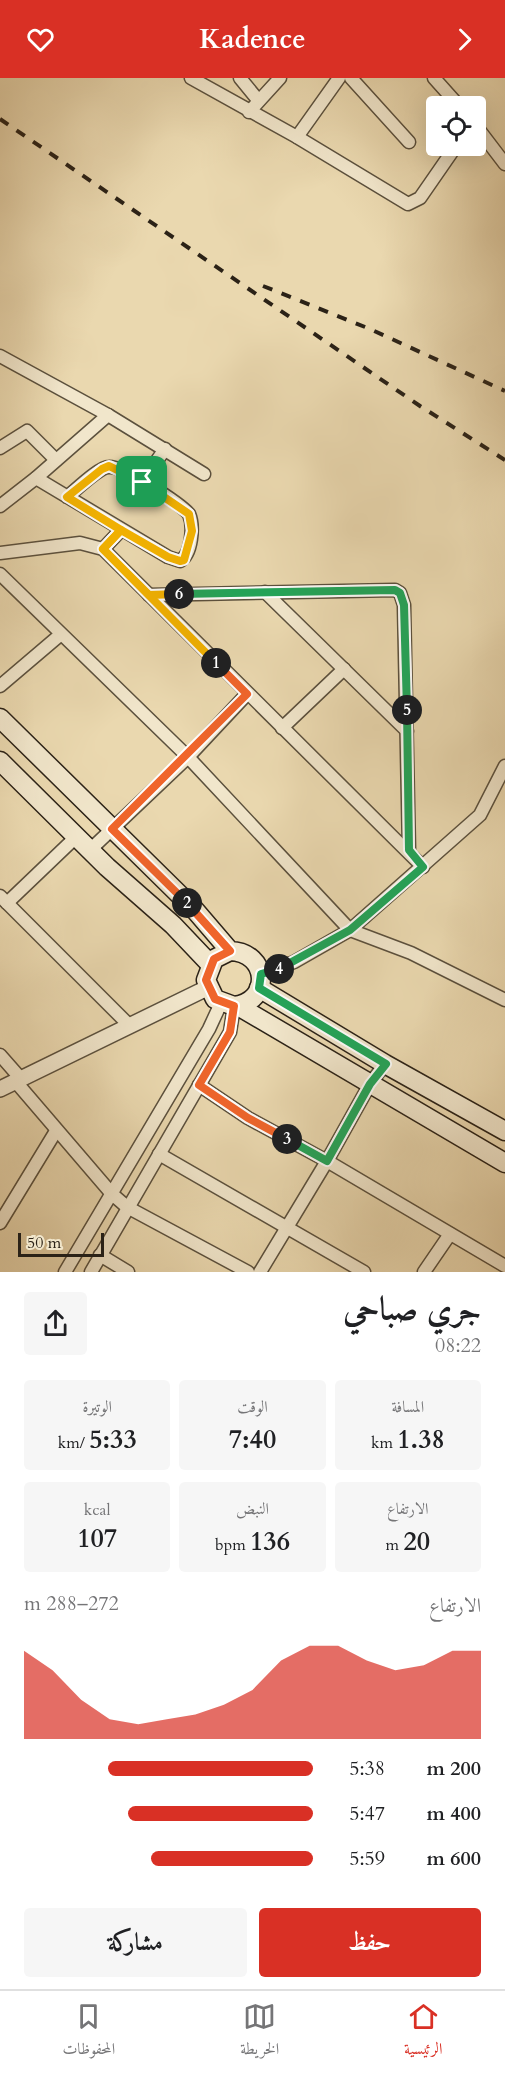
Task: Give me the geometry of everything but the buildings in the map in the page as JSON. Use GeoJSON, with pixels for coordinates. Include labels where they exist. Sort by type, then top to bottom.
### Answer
{"type":"FeatureCollection","features":[{"type":"Feature","properties":{"kind":"main road"},"geometry":{"type":"LineString","coordinates":[[0,718],[194,909],[230,951]]}},
{"type":"Feature","properties":{"kind":"main road"},"geometry":{"type":"LineString","coordinates":[[0,761],[76,837],[173,925],[210,964]]}},
{"type":"Feature","properties":{"kind":"main road"},"geometry":{"type":"LineString","coordinates":[[231,1005],[251,1000],[260,981],[254,959],[239,951],[218,955],[210,964],[207,972],[207,988],[231,1005],[505,1163]]}},
{"type":"Feature","properties":{"kind":"main road"},"geometry":{"type":"LineString","coordinates":[[260,981],[386,1064],[505,1131]]}},
{"type":"Feature","properties":{"kind":"street"},"geometry":{"type":"LineString","coordinates":[[191,78],[297,137],[408,204],[420,198],[449,156]]}},
{"type":"Feature","properties":{"kind":"street"},"geometry":{"type":"LineString","coordinates":[[240,78],[258,100]]}},
{"type":"Feature","properties":{"kind":"street"},"geometry":{"type":"LineString","coordinates":[[249,112],[280,78]]}},
{"type":"Feature","properties":{"kind":"street"},"geometry":{"type":"LineString","coordinates":[[297,137],[339,78]]}},
{"type":"Feature","properties":{"kind":"street"},"geometry":{"type":"LineString","coordinates":[[351,78],[409,142]]}},
{"type":"Feature","properties":{"kind":"street"},"geometry":{"type":"LineString","coordinates":[[434,78],[450,96]]}},
{"type":"Feature","properties":{"kind":"street"},"geometry":{"type":"LineString","coordinates":[[486,139],[505,164]]}},
{"type":"Feature","properties":{"kind":"street"},"geometry":{"type":"LineString","coordinates":[[0,356],[108,415],[204,474]]}},
{"type":"Feature","properties":{"kind":"street"},"geometry":{"type":"LineString","coordinates":[[1,504],[36,478],[108,415]]}},
{"type":"Feature","properties":{"kind":"street"},"geometry":{"type":"LineString","coordinates":[[0,448],[27,431],[56,460]]}},
{"type":"Feature","properties":{"kind":"street"},"geometry":{"type":"LineString","coordinates":[[142,482],[165,449]]}},
{"type":"Feature","properties":{"kind":"street"},"geometry":{"type":"LineString","coordinates":[[36,478],[67,497],[121,530],[175,560],[180,561],[186,555],[192,531],[189,514],[142,482],[109,466],[67,497]]}},
{"type":"Feature","properties":{"kind":"street"},"geometry":{"type":"LineString","coordinates":[[103,549],[121,530]]}},
{"type":"Feature","properties":{"kind":"street"},"geometry":{"type":"LineString","coordinates":[[0,553],[80,543],[103,549],[247,694],[409,850],[423,867]]}},
{"type":"Feature","properties":{"kind":"street"},"geometry":{"type":"LineString","coordinates":[[0,574],[60,635],[188,757],[350,930],[411,953],[505,1000]]}},
{"type":"Feature","properties":{"kind":"street"},"geometry":{"type":"LineString","coordinates":[[149,595],[395,590],[400,593],[404,605],[409,850]]}},
{"type":"Feature","properties":{"kind":"street"},"geometry":{"type":"LineString","coordinates":[[265,592],[407,731]]}},
{"type":"Feature","properties":{"kind":"street"},"geometry":{"type":"LineString","coordinates":[[0,686],[60,635]]}},
{"type":"Feature","properties":{"kind":"street"},"geometry":{"type":"LineString","coordinates":[[282,728],[344,669]]}},
{"type":"Feature","properties":{"kind":"street"},"geometry":{"type":"LineString","coordinates":[[90,850],[188,757],[247,694]]}},
{"type":"Feature","properties":{"kind":"street"},"geometry":{"type":"LineString","coordinates":[[260,981],[350,930],[423,867],[480,815],[505,766]]}},
{"type":"Feature","properties":{"kind":"street"},"geometry":{"type":"LineString","coordinates":[[76,837],[4,899],[130,1026]]}},
{"type":"Feature","properties":{"kind":"street"},"geometry":{"type":"LineString","coordinates":[[0,1089],[207,988]]}},
{"type":"Feature","properties":{"kind":"street"},"geometry":{"type":"LineString","coordinates":[[91,1272],[230,1032],[231,1005]]}},
{"type":"Feature","properties":{"kind":"street"},"geometry":{"type":"LineString","coordinates":[[65,1272],[209,1029],[231,1005]]}},
{"type":"Feature","properties":{"kind":"street"},"geometry":{"type":"LineString","coordinates":[[0,1055],[56,1131],[112,1194],[127,1207],[248,1272]]}},
{"type":"Feature","properties":{"kind":"street"},"geometry":{"type":"LineString","coordinates":[[260,1272],[370,1084],[386,1064]]}},
{"type":"Feature","properties":{"kind":"street"},"geometry":{"type":"LineString","coordinates":[[199,1085],[248,1118],[503,1262]]}},
{"type":"Feature","properties":{"kind":"street"},"geometry":{"type":"LineString","coordinates":[[0,1223],[56,1131]]}},
{"type":"Feature","properties":{"kind":"street"},"geometry":{"type":"LineString","coordinates":[[159,1154],[364,1272]]}},
{"type":"Feature","properties":{"kind":"street"},"geometry":{"type":"LineString","coordinates":[[424,1272],[450,1234]]}},
{"type":"Feature","properties":{"kind":"street"},"geometry":{"type":"LineString","coordinates":[[100,1255],[128,1272]]}},
{"type":"Feature","properties":{"kind":"railway"},"geometry":{"type":"LineString","coordinates":[[0,119],[420,406],[505,460]]}},
{"type":"Feature","properties":{"kind":"railway"},"geometry":{"type":"LineString","coordinates":[[263,286],[370,329],[505,391]]}},
{"type":"Feature","properties":{"kind":"route"},"geometry":{"type":"LineString","coordinates":[[142,482],[109,466],[67,497],[121,530],[103,549],[247,694],[188,757],[112,829],[194,909],[230,951],[214,959],[210,964],[206,980],[207,988],[215,999],[234,1006],[234,1016],[230,1032],[199,1085],[248,1118],[327,1161],[370,1084],[386,1064],[259,988],[261,974],[294,962],[350,930],[423,867],[409,850],[404,597],[395,590],[149,595],[103,549],[121,530],[168,557],[184,560],[192,531],[192,522],[189,514],[183,508],[142,482]]}}]}
